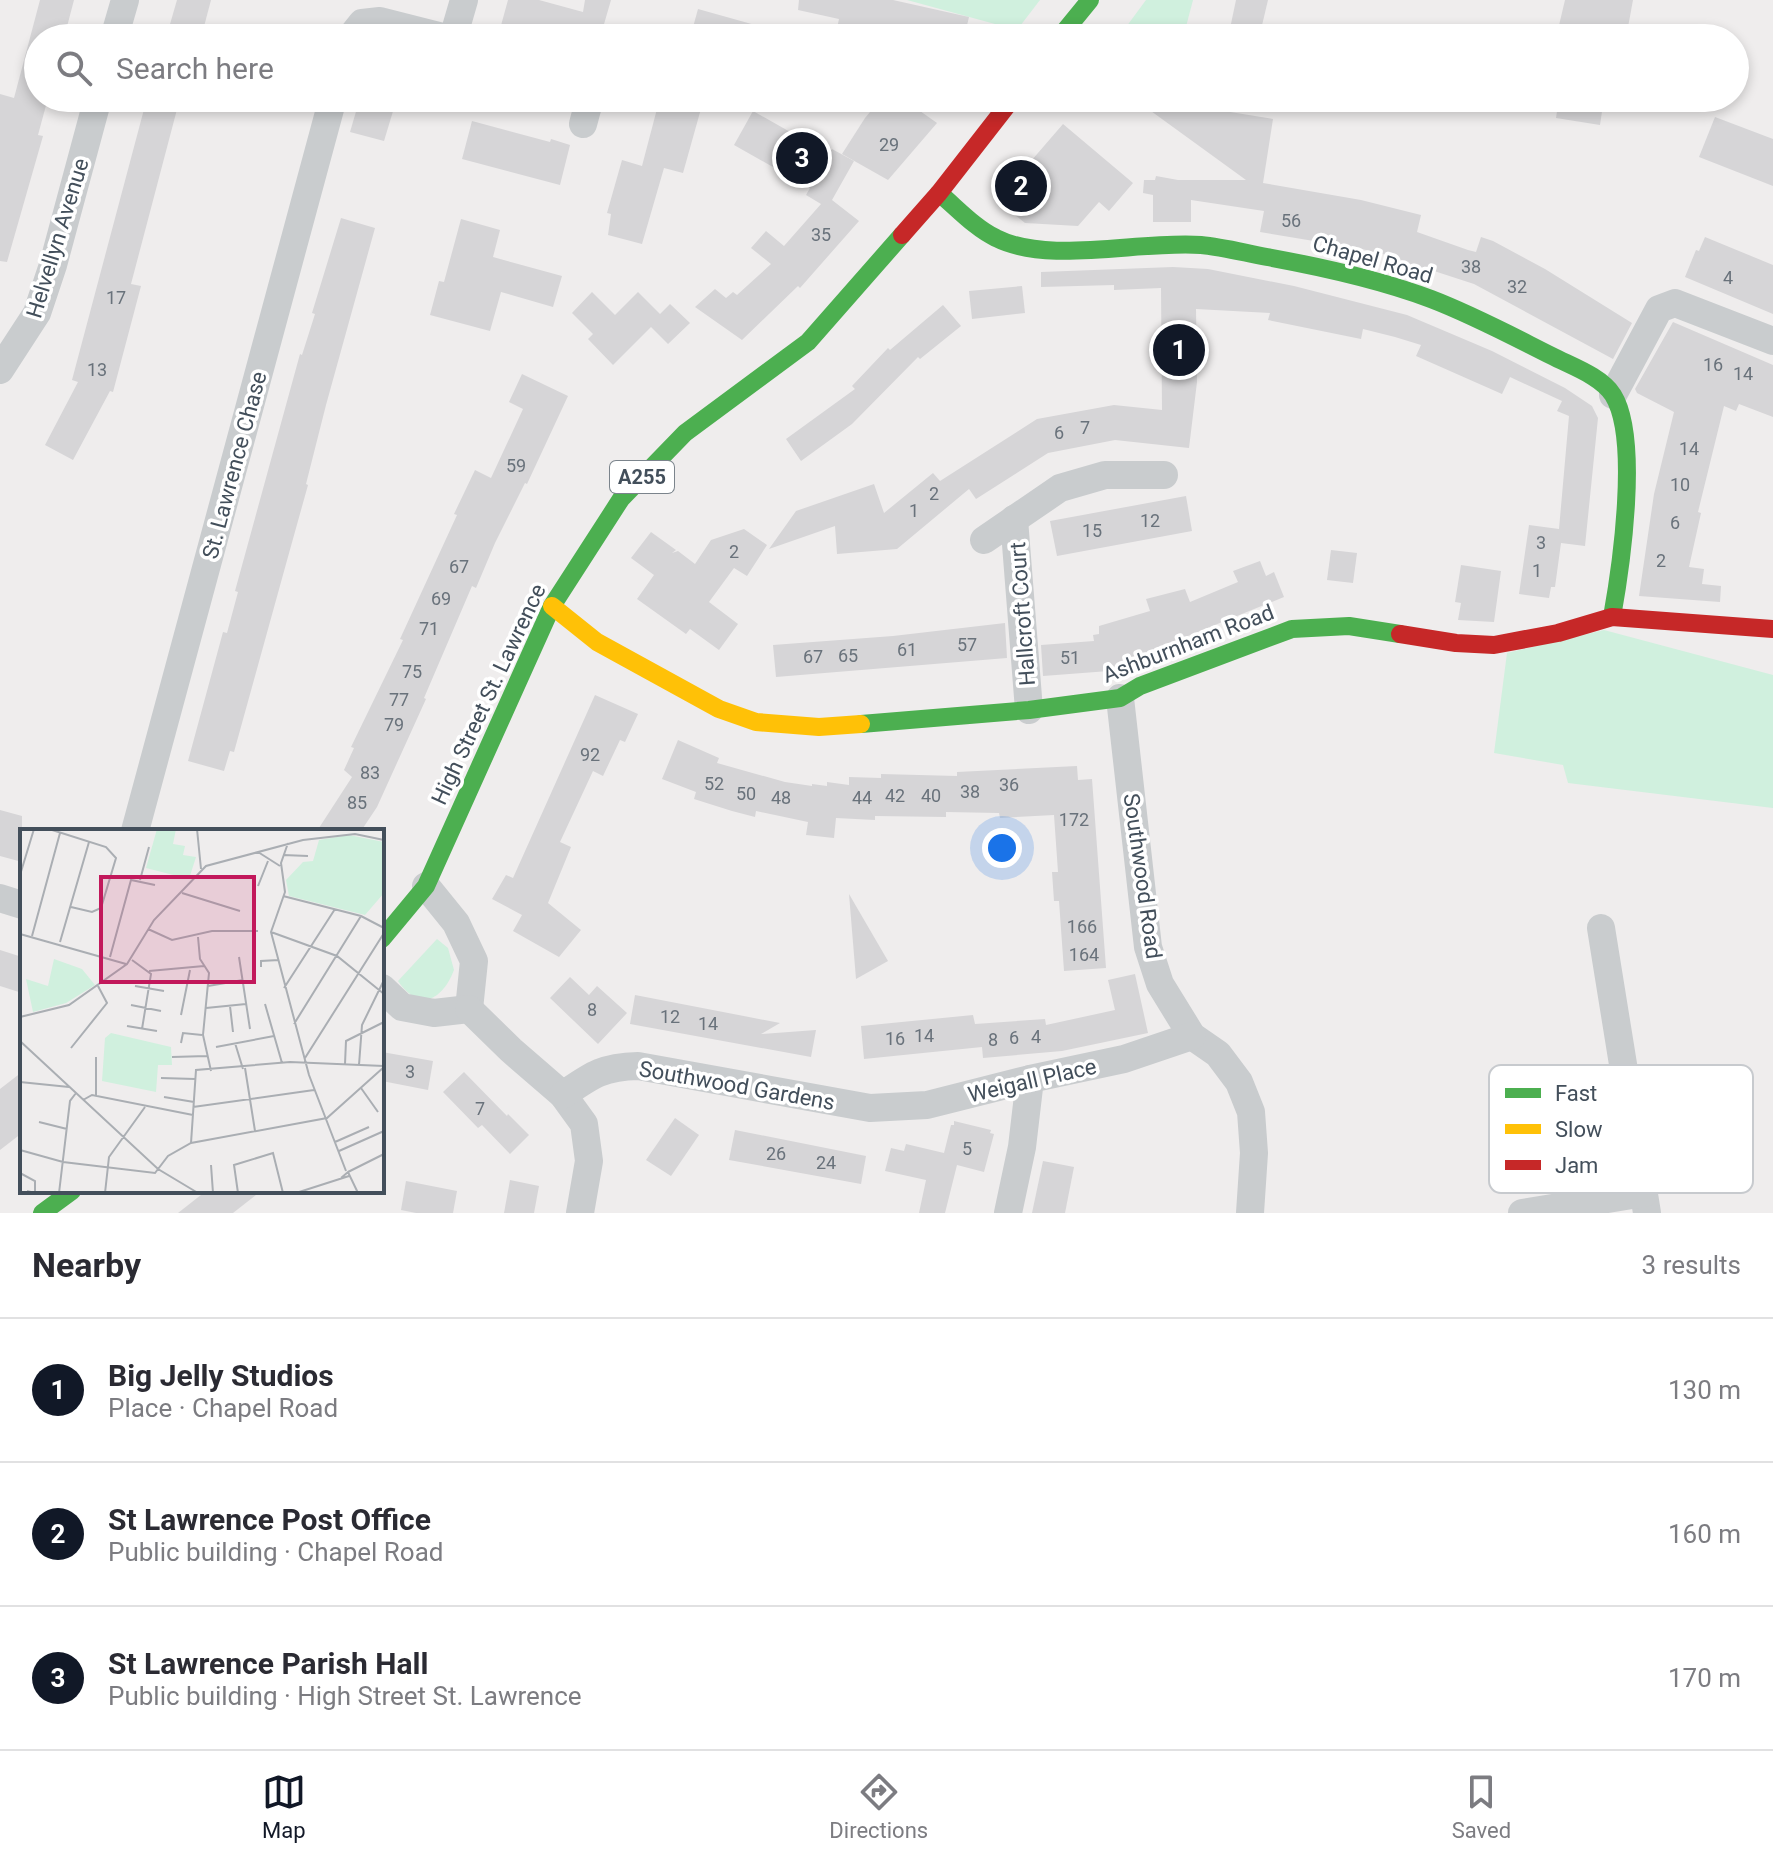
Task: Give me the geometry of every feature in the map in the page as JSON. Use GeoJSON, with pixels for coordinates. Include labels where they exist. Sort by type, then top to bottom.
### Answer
{"type":"FeatureCollection","features":[{"type":"Feature","properties":{"kind":"street"},"geometry":{"type":"LineString","coordinates":[[118,24],[125,0]]}},
{"type":"Feature","properties":{"kind":"street"},"geometry":{"type":"LineString","coordinates":[[457,24],[464,0]]}},
{"type":"Feature","properties":{"kind":"street"},"geometry":{"type":"LineString","coordinates":[[1070,24],[1090,0]]}},
{"type":"Feature","properties":{"kind":"street"},"geometry":{"type":"LineString","coordinates":[[361,24],[380,21],[392,24]]}},
{"type":"Feature","properties":{"kind":"street","name":"Helvellyn Avenue"},"geometry":{"type":"LineString","coordinates":[[0,370],[5,367],[37,313],[94,112]]}},
{"type":"Feature","properties":{"kind":"street","name":"St. Lawrence Chase"},"geometry":{"type":"LineString","coordinates":[[136,829],[329,112]]}},
{"type":"Feature","properties":{"kind":"street","name":"High Street St. Lawrence"},"geometry":{"type":"LineString","coordinates":[[384,937],[426,886],[552,606],[621,499],[685,433],[808,342],[939,193],[1002,112]]}},
{"type":"Feature","properties":{"kind":"street","name":"Chapel Road"},"geometry":{"type":"LineString","coordinates":[[939,193],[998,239],[1039,250],[1156,243],[1197,245],[1298,262],[1415,293],[1532,345],[1580,370],[1613,395]]}},
{"type":"Feature","properties":{"kind":"street"},"geometry":{"type":"LineString","coordinates":[[1612,617],[1619,583],[1625,459],[1623,421],[1613,395],[1659,309],[1675,303],[1773,341]]}},
{"type":"Feature","properties":{"kind":"street","name":"Hallcroft Court"},"geometry":{"type":"LineString","coordinates":[[984,540],[1060,488],[1105,475],[1164,475]]}},
{"type":"Feature","properties":{"kind":"street","name":"Hallcroft Court"},"geometry":{"type":"LineString","coordinates":[[1014,519],[1029,710]]}},
{"type":"Feature","properties":{"kind":"street","name":"Ashburnham Road"},"geometry":{"type":"LineString","coordinates":[[552,606],[597,642],[719,709],[756,722],[819,727],[1029,710],[1120,698],[1140,686],[1292,629],[1349,626],[1456,643],[1494,645],[1558,633],[1612,617],[1773,629]]}},
{"type":"Feature","properties":{"kind":"street","name":"Southwood Road"},"geometry":{"type":"LineString","coordinates":[[1120,698],[1148,947],[1160,984],[1192,1036],[1218,1054],[1239,1082],[1251,1112],[1254,1153],[1250,1213]]}},
{"type":"Feature","properties":{"kind":"street"},"geometry":{"type":"LineString","coordinates":[[426,886],[456,923],[474,961],[469,1009]]}},
{"type":"Feature","properties":{"kind":"street"},"geometry":{"type":"LineString","coordinates":[[0,898],[20,904]]}},
{"type":"Feature","properties":{"kind":"street"},"geometry":{"type":"LineString","coordinates":[[1601,928],[1623,1065]]}},
{"type":"Feature","properties":{"kind":"street"},"geometry":{"type":"LineString","coordinates":[[384,990],[402,1007],[434,1013],[469,1009]]}},
{"type":"Feature","properties":{"kind":"street"},"geometry":{"type":"LineString","coordinates":[[469,1009],[563,1095],[584,1124],[589,1161],[580,1213]]}},
{"type":"Feature","properties":{"kind":"street","name":"Weigall Place"},"geometry":{"type":"LineString","coordinates":[[870,1108],[927,1105],[1124,1059],[1192,1036]]}},
{"type":"Feature","properties":{"kind":"street","name":"Southwood Gardens"},"geometry":{"type":"LineString","coordinates":[[563,1095],[592,1075],[612,1067],[638,1066],[870,1108]]}},
{"type":"Feature","properties":{"kind":"street"},"geometry":{"type":"LineString","coordinates":[[1008,1213],[1022,1147],[1030,1079]]}},
{"type":"Feature","properties":{"kind":"street"},"geometry":{"type":"LineString","coordinates":[[42,1213],[69,1193]]}},
{"type":"Feature","properties":{"kind":"street"},"geometry":{"type":"LineString","coordinates":[[1522,1213],[1645,1203]]}},
{"type":"Feature","properties":{"kind":"green space"},"geometry":{"type":"Polygon","coordinates":[[[907,0],[1040,0],[1022,24],[995,24],[907,0]]]}},
{"type":"Feature","properties":{"kind":"green space"},"geometry":{"type":"Polygon","coordinates":[[[1146,0],[1193,0],[1187,24],[1128,24],[1146,0]]]}},
{"type":"Feature","properties":{"kind":"green space"},"geometry":{"type":"Polygon","coordinates":[[[1604,630],[1773,675],[1773,808],[1568,783],[1563,765],[1494,753],[1507,653],[1604,630]]]}},
{"type":"Feature","properties":{"kind":"green space"},"geometry":{"type":"Polygon","coordinates":[[[437,939],[448,948],[454,970],[437,995],[429,999],[414,997],[398,981],[437,939]]]}},
{"type":"Feature","properties":{"kind":"building"},"geometry":{"type":"Polygon","coordinates":[[[40,0],[74,0],[68,24],[34,24],[40,0]]]}},
{"type":"Feature","properties":{"kind":"building"},"geometry":{"type":"Polygon","coordinates":[[[177,0],[211,0],[205,24],[170,24],[177,0]]]}},
{"type":"Feature","properties":{"kind":"building"},"geometry":{"type":"Polygon","coordinates":[[[508,0],[539,0],[583,12],[585,0],[611,0],[604,24],[501,24],[508,0]]]}},
{"type":"Feature","properties":{"kind":"building"},"geometry":{"type":"Polygon","coordinates":[[[799,0],[893,0],[969,17],[967,24],[838,24],[839,19],[798,10],[799,0]]]}},
{"type":"Feature","properties":{"kind":"building"},"geometry":{"type":"Polygon","coordinates":[[[1236,0],[1268,0],[1262,24],[1231,24],[1236,0]]]}},
{"type":"Feature","properties":{"kind":"building"},"geometry":{"type":"Polygon","coordinates":[[[1565,0],[1633,0],[1629,24],[1559,24],[1565,0]]]}},
{"type":"Feature","properties":{"kind":"building"},"geometry":{"type":"Polygon","coordinates":[[[698,9],[751,24],[694,24],[698,9]]]}},
{"type":"Feature","properties":{"kind":"building"},"geometry":{"type":"Polygon","coordinates":[[[24,60],[24,112],[44,112],[38,135],[43,136],[7,262],[0,261],[0,94],[14,98],[24,60]]]}},
{"type":"Feature","properties":{"kind":"building"},"geometry":{"type":"Polygon","coordinates":[[[143,112],[176,112],[131,284],[141,286],[113,392],[110,391],[73,460],[45,445],[78,382],[72,380],[143,112]]]}},
{"type":"Feature","properties":{"kind":"building"},"geometry":{"type":"Polygon","coordinates":[[[356,112],[393,112],[384,141],[350,132],[356,112]]]}},
{"type":"Feature","properties":{"kind":"building"},"geometry":{"type":"Polygon","coordinates":[[[656,112],[700,112],[683,173],[664,168],[642,244],[608,235],[611,214],[607,213],[622,160],[642,166],[656,112]]]}},
{"type":"Feature","properties":{"kind":"building"},"geometry":{"type":"Polygon","coordinates":[[[755,112],[829,154],[832,149],[854,161],[832,200],[859,221],[800,288],[798,286],[742,340],[695,307],[715,289],[726,298],[733,292],[737,295],[771,264],[751,248],[766,231],[784,246],[821,204],[806,195],[810,188],[734,145],[755,112]]]}},
{"type":"Feature","properties":{"kind":"building"},"geometry":{"type":"Polygon","coordinates":[[[870,112],[921,112],[937,123],[888,180],[842,154],[870,112]]]}},
{"type":"Feature","properties":{"kind":"building"},"geometry":{"type":"Polygon","coordinates":[[[1152,112],[1230,112],[1273,119],[1263,183],[1361,200],[1421,215],[1417,232],[1468,250],[1476,252],[1481,237],[1493,241],[1632,323],[1613,359],[1474,284],[1431,270],[1430,274],[1397,264],[1398,258],[1362,249],[1260,232],[1264,211],[1191,200],[1191,222],[1153,222],[1153,195],[1143,193],[1144,180],[1155,180],[1156,176],[1178,180],[1246,180],[1152,112]]]}},
{"type":"Feature","properties":{"kind":"building"},"geometry":{"type":"Polygon","coordinates":[[[1557,112],[1602,112],[1600,125],[1556,118],[1557,112]]]}},
{"type":"Feature","properties":{"kind":"building"},"geometry":{"type":"Polygon","coordinates":[[[1715,117],[1773,139],[1773,186],[1699,157],[1715,117]]]}},
{"type":"Feature","properties":{"kind":"building"},"geometry":{"type":"Polygon","coordinates":[[[472,121],[570,145],[560,185],[462,159],[472,121]]]}},
{"type":"Feature","properties":{"kind":"building"},"geometry":{"type":"Polygon","coordinates":[[[1063,124],[1133,183],[1109,211],[1099,202],[1078,226],[1025,223],[996,200],[995,188],[1018,162],[1025,168],[1063,124]]]}},
{"type":"Feature","properties":{"kind":"building"},"geometry":{"type":"Polygon","coordinates":[[[341,218],[375,228],[234,752],[230,751],[224,771],[188,761],[223,632],[227,633],[238,592],[235,591],[300,354],[315,314],[312,313],[341,218]]]}},
{"type":"Feature","properties":{"kind":"building"},"geometry":{"type":"Polygon","coordinates":[[[461,219],[500,230],[493,257],[562,276],[553,307],[501,292],[490,331],[430,315],[439,281],[444,282],[461,219]]]}},
{"type":"Feature","properties":{"kind":"building"},"geometry":{"type":"Polygon","coordinates":[[[1705,237],[1773,265],[1773,314],[1685,277],[1705,237]]]}},
{"type":"Feature","properties":{"kind":"building"},"geometry":{"type":"Polygon","coordinates":[[[1173,267],[1208,269],[1294,286],[1407,315],[1492,351],[1565,388],[1592,406],[1598,418],[1585,546],[1561,543],[1555,587],[1551,587],[1549,598],[1519,594],[1529,525],[1559,529],[1569,416],[1557,411],[1562,401],[1510,377],[1502,394],[1416,356],[1421,345],[1395,337],[1363,329],[1361,339],[1268,320],[1270,313],[1196,309],[1197,382],[1189,448],[1115,440],[1048,453],[976,499],[969,489],[897,549],[837,554],[835,526],[769,549],[796,511],[874,484],[884,513],[933,473],[940,481],[1037,419],[1114,405],[1162,410],[1161,288],[1114,290],[1114,285],[1041,287],[1041,272],[1173,267]]]}},
{"type":"Feature","properties":{"kind":"building"},"geometry":{"type":"Polygon","coordinates":[[[1022,286],[1025,313],[972,319],[969,291],[1022,286]]]}},
{"type":"Feature","properties":{"kind":"building"},"geometry":{"type":"Polygon","coordinates":[[[592,292],[615,315],[638,292],[660,314],[670,304],[690,323],[668,344],[651,327],[613,365],[588,339],[593,334],[572,313],[592,292]]]}},
{"type":"Feature","properties":{"kind":"building"},"geometry":{"type":"Polygon","coordinates":[[[943,305],[961,326],[920,359],[918,357],[852,424],[801,461],[786,439],[855,389],[852,386],[888,348],[890,350],[943,305]]]}},
{"type":"Feature","properties":{"kind":"building"},"geometry":{"type":"Polygon","coordinates":[[[1673,322],[1773,365],[1773,417],[1739,404],[1736,411],[1724,406],[1698,512],[1701,513],[1689,567],[1704,569],[1702,584],[1721,586],[1720,602],[1639,596],[1654,494],[1674,412],[1637,393],[1635,389],[1673,322]]]}},
{"type":"Feature","properties":{"kind":"building"},"geometry":{"type":"Polygon","coordinates":[[[522,374],[568,396],[476,588],[472,586],[377,807],[362,829],[318,829],[352,777],[344,770],[354,748],[351,747],[403,640],[400,639],[475,470],[491,478],[523,409],[509,402],[522,374]]]}},
{"type":"Feature","properties":{"kind":"building"},"geometry":{"type":"Polygon","coordinates":[[[1186,496],[1192,531],[1057,556],[1050,521],[1186,496]]]}},
{"type":"Feature","properties":{"kind":"building"},"geometry":{"type":"Polygon","coordinates":[[[744,529],[767,545],[747,576],[734,568],[709,602],[738,624],[719,650],[690,629],[686,634],[637,599],[654,575],[631,558],[651,532],[676,550],[672,553],[678,551],[695,564],[711,540],[744,529]]]}},
{"type":"Feature","properties":{"kind":"building"},"geometry":{"type":"Polygon","coordinates":[[[1331,550],[1357,553],[1353,583],[1327,580],[1331,550]]]}},
{"type":"Feature","properties":{"kind":"building"},"geometry":{"type":"Polygon","coordinates":[[[1260,561],[1266,576],[1274,572],[1284,597],[1178,640],[1180,646],[1122,670],[1043,676],[1041,645],[1094,641],[1093,635],[1099,634],[1099,626],[1150,611],[1146,599],[1185,589],[1190,602],[1238,582],[1233,571],[1260,561]]]}},
{"type":"Feature","properties":{"kind":"building"},"geometry":{"type":"Polygon","coordinates":[[[1461,565],[1501,571],[1494,622],[1458,620],[1461,603],[1455,602],[1461,565]]]}},
{"type":"Feature","properties":{"kind":"building"},"geometry":{"type":"Polygon","coordinates":[[[1005,623],[1007,658],[776,677],[773,645],[1005,623]]]}},
{"type":"Feature","properties":{"kind":"building"},"geometry":{"type":"Polygon","coordinates":[[[595,695],[638,714],[625,742],[620,740],[603,776],[593,771],[560,842],[571,847],[548,903],[581,930],[559,957],[513,931],[522,915],[492,899],[506,875],[513,878],[595,695]]]}},
{"type":"Feature","properties":{"kind":"building"},"geometry":{"type":"Polygon","coordinates":[[[678,740],[719,758],[717,763],[785,782],[812,786],[827,786],[827,782],[849,785],[849,777],[881,778],[881,774],[957,776],[957,772],[1077,766],[1078,780],[1092,779],[1106,968],[1064,971],[1059,901],[1054,901],[1052,872],[1058,872],[1054,815],[1000,818],[999,813],[946,812],[946,817],[836,818],[834,838],[806,835],[808,822],[756,811],[755,817],[732,811],[694,799],[696,792],[662,779],[678,740]]]}},
{"type":"Feature","properties":{"kind":"building"},"geometry":{"type":"Polygon","coordinates":[[[0,810],[22,816],[22,829],[20,861],[0,856],[0,810]]]}},
{"type":"Feature","properties":{"kind":"building"},"geometry":{"type":"Polygon","coordinates":[[[849,894],[888,961],[856,979],[849,894]]]}},
{"type":"Feature","properties":{"kind":"building"},"geometry":{"type":"Polygon","coordinates":[[[0,950],[20,956],[20,992],[0,986],[0,950]]]}},
{"type":"Feature","properties":{"kind":"building"},"geometry":{"type":"Polygon","coordinates":[[[1135,974],[1148,1033],[1062,1051],[983,1058],[982,1047],[864,1059],[861,1026],[973,1015],[975,1024],[1045,1019],[1046,1025],[1115,1010],[1108,980],[1135,974]]]}},
{"type":"Feature","properties":{"kind":"building"},"geometry":{"type":"Polygon","coordinates":[[[570,977],[589,995],[597,986],[627,1013],[598,1044],[550,998],[570,977]]]}},
{"type":"Feature","properties":{"kind":"building"},"geometry":{"type":"Polygon","coordinates":[[[635,995],[780,1023],[761,1034],[816,1030],[811,1057],[630,1024],[635,995]]]}},
{"type":"Feature","properties":{"kind":"building"},"geometry":{"type":"Polygon","coordinates":[[[384,1052],[433,1061],[428,1090],[384,1081],[384,1052]]]}},
{"type":"Feature","properties":{"kind":"building"},"geometry":{"type":"Polygon","coordinates":[[[464,1072],[529,1135],[510,1154],[482,1125],[478,1128],[443,1092],[464,1072]]]}},
{"type":"Feature","properties":{"kind":"building"},"geometry":{"type":"Polygon","coordinates":[[[20,1074],[20,1135],[0,1150],[0,1089],[20,1074]]]}},
{"type":"Feature","properties":{"kind":"building"},"geometry":{"type":"Polygon","coordinates":[[[675,1118],[699,1135],[671,1176],[646,1160],[675,1118]]]}},
{"type":"Feature","properties":{"kind":"building"},"geometry":{"type":"Polygon","coordinates":[[[954,1121],[991,1130],[990,1133],[994,1134],[984,1172],[957,1165],[945,1213],[919,1213],[926,1180],[885,1171],[891,1148],[904,1151],[906,1144],[944,1153],[954,1121]]]}},
{"type":"Feature","properties":{"kind":"building"},"geometry":{"type":"Polygon","coordinates":[[[735,1130],[866,1156],[861,1184],[729,1160],[735,1130]]]}},
{"type":"Feature","properties":{"kind":"building"},"geometry":{"type":"Polygon","coordinates":[[[1043,1161],[1074,1167],[1065,1213],[1032,1213],[1043,1161]]]}},
{"type":"Feature","properties":{"kind":"building"},"geometry":{"type":"Polygon","coordinates":[[[510,1180],[539,1186],[534,1213],[504,1213],[510,1180]]]}},
{"type":"Feature","properties":{"kind":"building"},"geometry":{"type":"Polygon","coordinates":[[[406,1181],[457,1191],[453,1213],[401,1210],[406,1181]]]}},
{"type":"Feature","properties":{"kind":"building"},"geometry":{"type":"Polygon","coordinates":[[[203,1193],[258,1193],[233,1213],[178,1213],[203,1193]]]}},
{"type":"Feature","properties":{"kind":"traffic: fast"},"geometry":{"type":"LineString","coordinates":[[1070,24],[1090,0]]}},
{"type":"Feature","properties":{"kind":"traffic: fast"},"geometry":{"type":"LineString","coordinates":[[939,193],[981,229],[1018,246],[1068,251],[1201,245],[1370,280],[1462,312],[1593,377],[1613,395],[1626,441],[1626,503],[1612,617]]}},
{"type":"Feature","properties":{"kind":"traffic: fast"},"geometry":{"type":"LineString","coordinates":[[384,937],[426,886],[552,606],[621,499],[685,433],[808,342],[902,235]]}},
{"type":"Feature","properties":{"kind":"traffic: fast"},"geometry":{"type":"LineString","coordinates":[[861,724],[1029,710],[1120,698],[1140,686],[1292,629],[1349,626],[1400,634]]}},
{"type":"Feature","properties":{"kind":"traffic: fast"},"geometry":{"type":"LineString","coordinates":[[42,1213],[69,1193]]}},
{"type":"Feature","properties":{"kind":"traffic: slow"},"geometry":{"type":"LineString","coordinates":[[552,606],[597,642],[719,709],[756,722],[819,727],[861,724]]}},
{"type":"Feature","properties":{"kind":"traffic: jam"},"geometry":{"type":"LineString","coordinates":[[902,235],[1002,112]]}},
{"type":"Feature","properties":{"kind":"traffic: jam"},"geometry":{"type":"LineString","coordinates":[[1400,634],[1456,643],[1494,645],[1558,633],[1612,617],[1773,629]]}},
{"type":"Feature","properties":{"kind":"place","name":"St Lawrence Parish Hall"},"geometry":{"type":"Point","coordinates":[802,158]}},
{"type":"Feature","properties":{"kind":"place","name":"St Lawrence Post Office"},"geometry":{"type":"Point","coordinates":[1021,186]}},
{"type":"Feature","properties":{"kind":"place","name":"Big Jelly Studios"},"geometry":{"type":"Point","coordinates":[1179,350]}}]}
